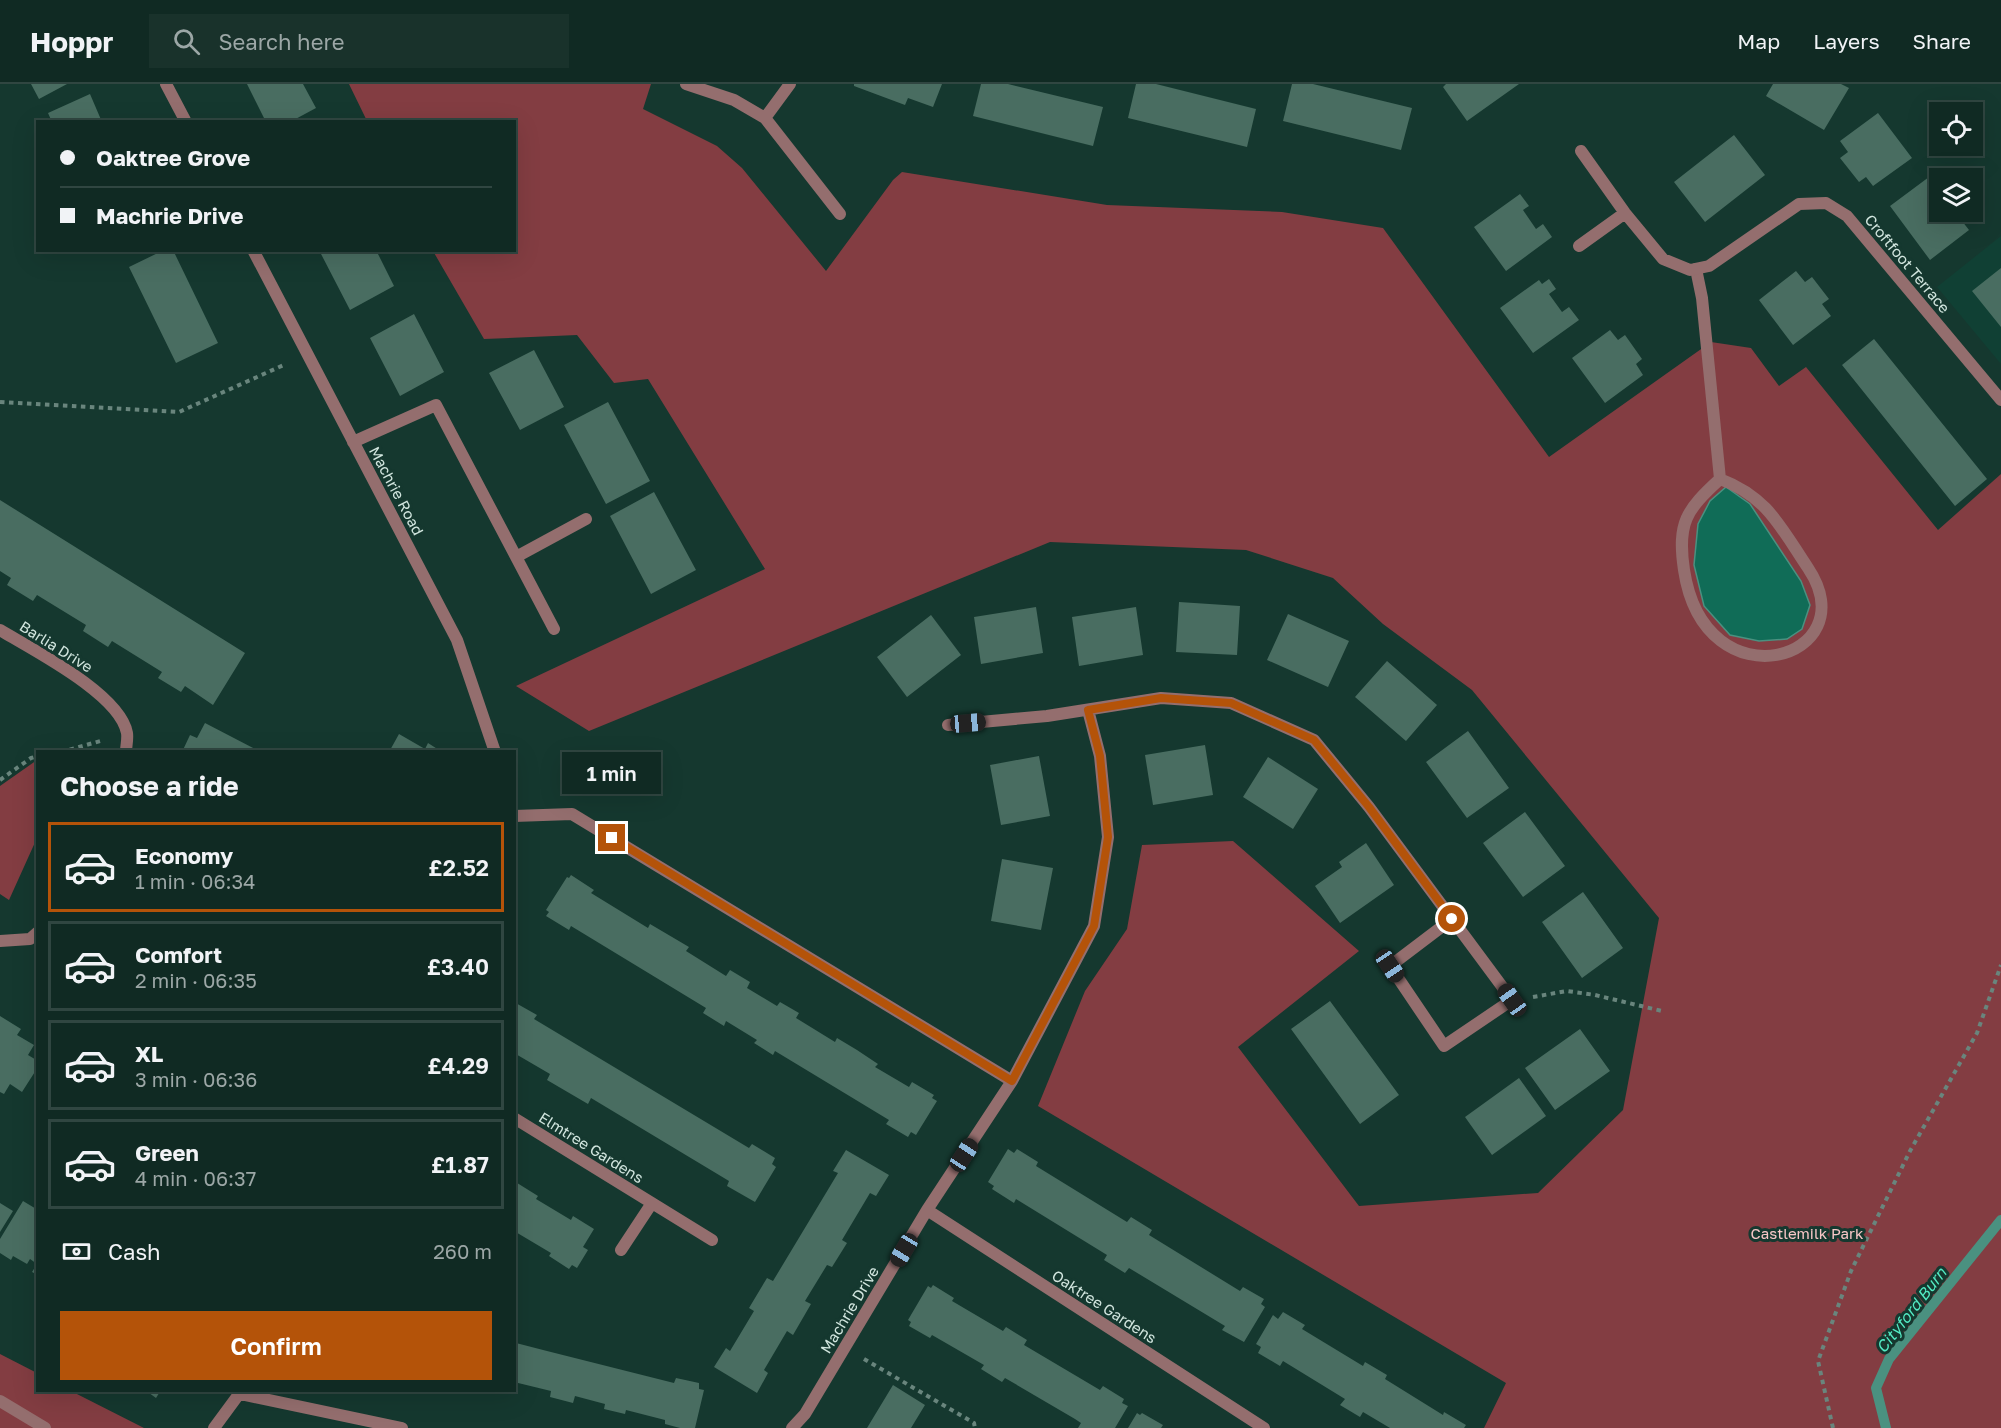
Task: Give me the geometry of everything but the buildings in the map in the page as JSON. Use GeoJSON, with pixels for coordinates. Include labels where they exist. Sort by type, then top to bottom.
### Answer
{"type":"FeatureCollection","features":[{"type":"Feature","properties":{"kind":"street"},"geometry":{"type":"LineString","coordinates":[[166,84],[185,120]]}},
{"type":"Feature","properties":{"kind":"street"},"geometry":{"type":"LineString","coordinates":[[686,84],[734,100],[765,118],[840,214]]}},
{"type":"Feature","properties":{"kind":"street"},"geometry":{"type":"LineString","coordinates":[[765,118],[790,84]]}},
{"type":"Feature","properties":{"kind":"street"},"geometry":{"type":"LineString","coordinates":[[1581,151],[1625,213],[1663,259],[1690,270],[1696,269],[1702,298],[1720,479],[1686,515],[1680,547],[1687,591],[1697,614],[1714,635],[1733,651],[1762,658],[1787,654],[1806,641],[1818,625],[1821,597],[1815,579],[1767,507],[1743,488],[1720,479]]}},
{"type":"Feature","properties":{"kind":"street","name":"Croftfoot Terrace"},"geometry":{"type":"LineString","coordinates":[[1696,269],[1709,266],[1799,204],[1826,203],[1847,216],[2001,400]]}},
{"type":"Feature","properties":{"kind":"street"},"geometry":{"type":"LineString","coordinates":[[1579,246],[1625,213]]}},
{"type":"Feature","properties":{"kind":"street","name":"Machrie Road"},"geometry":{"type":"LineString","coordinates":[[254,252],[457,640],[494,750]]}},
{"type":"Feature","properties":{"kind":"street"},"geometry":{"type":"LineString","coordinates":[[353,442],[436,405],[555,629]]}},
{"type":"Feature","properties":{"kind":"street"},"geometry":{"type":"LineString","coordinates":[[516,557],[586,519]]}},
{"type":"Feature","properties":{"kind":"street","name":"Barlia Drive"},"geometry":{"type":"LineString","coordinates":[[0,630],[85,681],[119,714],[127,733]]}},
{"type":"Feature","properties":{"kind":"street"},"geometry":{"type":"LineString","coordinates":[[948,725],[1088,710],[1161,698],[1231,703],[1314,740],[1369,807],[1452,919],[1512,1000],[1444,1046],[1390,966],[1452,919]]}},
{"type":"Feature","properties":{"kind":"street","name":"Machrie Drive"},"geometry":{"type":"LineString","coordinates":[[792,1428],[805,1414],[927,1210],[1012,1081],[1094,926],[1108,837],[1100,756],[1088,710]]}},
{"type":"Feature","properties":{"kind":"street"},"geometry":{"type":"LineString","coordinates":[[126,750],[127,733]]}},
{"type":"Feature","properties":{"kind":"street"},"geometry":{"type":"LineString","coordinates":[[516,816],[572,814],[1012,1081]]}},
{"type":"Feature","properties":{"kind":"street"},"geometry":{"type":"LineString","coordinates":[[0,941],[30,939],[36,934]]}},
{"type":"Feature","properties":{"kind":"street","name":"Elmtree Gardens"},"geometry":{"type":"LineString","coordinates":[[516,1119],[712,1240]]}},
{"type":"Feature","properties":{"kind":"street","name":"Elmtree Gardens"},"geometry":{"type":"LineString","coordinates":[[621,1250],[652,1203]]}},
{"type":"Feature","properties":{"kind":"street","name":"Oaktree Gardens"},"geometry":{"type":"LineString","coordinates":[[927,1210],[1264,1428]]}},
{"type":"Feature","properties":{"kind":"street"},"geometry":{"type":"LineString","coordinates":[[214,1428],[241,1392],[399,1428]]}},
{"type":"Feature","properties":{"kind":"street"},"geometry":{"type":"LineString","coordinates":[[0,1401],[45,1428]]}},
{"type":"Feature","properties":{"kind":"path"},"geometry":{"type":"LineString","coordinates":[[0,402],[178,411],[308,355]]}},
{"type":"Feature","properties":{"kind":"path"},"geometry":{"type":"LineString","coordinates":[[68,750],[127,733]]}},
{"type":"Feature","properties":{"kind":"path"},"geometry":{"type":"LineString","coordinates":[[0,780],[36,757]]}},
{"type":"Feature","properties":{"kind":"path"},"geometry":{"type":"LineString","coordinates":[[1833,1428],[1818,1361],[1851,1271],[1910,1151],[1977,1033],[2001,965]]}},
{"type":"Feature","properties":{"kind":"path"},"geometry":{"type":"LineString","coordinates":[[1512,1000],[1567,991],[1595,995],[1662,1011]]}},
{"type":"Feature","properties":{"kind":"path"},"geometry":{"type":"LineString","coordinates":[[844,1348],[974,1423],[975,1428]]}},
{"type":"Feature","properties":{"kind":"shaded area"},"geometry":{"type":"Polygon","coordinates":[[[2001,236],[2001,364],[1937,287],[2001,236]]]}},
{"type":"Feature","properties":{"kind":"shaded area"},"geometry":{"type":"Polygon","coordinates":[[[1726,487],[1750,504],[1801,581],[1810,605],[1802,629],[1787,639],[1759,641],[1730,635],[1704,606],[1694,565],[1698,524],[1710,501],[1726,487]]]}},
{"type":"Feature","properties":{"kind":"green space","name":"Castlemilk Park"},"geometry":{"type":"Polygon","coordinates":[[[349,84],[651,84],[643,109],[717,146],[742,168],[826,271],[893,180],[902,172],[1107,205],[1282,212],[1383,228],[1549,457],[1711,342],[1751,348],[1779,386],[1806,367],[1938,530],[2001,474],[2001,1428],[1484,1428],[1506,1383],[1038,1106],[1085,991],[1127,929],[1142,845],[1233,841],[1359,951],[1238,1047],[1359,1206],[1538,1193],[1623,1110],[1659,918],[1472,690],[1383,624],[1333,578],[1246,550],[1050,542],[589,731],[516,686],[765,569],[648,379],[614,383],[577,335],[484,339],[434,252],[516,252],[516,120],[367,120],[349,84]]]}},
{"type":"Feature","properties":{"kind":"green space"},"geometry":{"type":"Polygon","coordinates":[[[36,761],[36,840],[9,900],[0,894],[0,786],[36,761]]]}},
{"type":"Feature","properties":{"kind":"green space"},"geometry":{"type":"Polygon","coordinates":[[[0,1354],[36,1372],[36,1392],[73,1392],[144,1428],[0,1428],[0,1354]]]}},
{"type":"Feature","properties":{"kind":"waterway","name":"Cityford Burn"},"geometry":{"type":"LineString","coordinates":[[1886,1428],[1876,1388],[1889,1359],[2001,1220]]}},
{"type":"Feature","properties":{"kind":"route"},"geometry":{"type":"LineString","coordinates":[[612,838],[1012,1081],[1094,926],[1108,837],[1100,756],[1088,710],[1161,698],[1231,703],[1314,740],[1369,807],[1452,919]]}}]}
